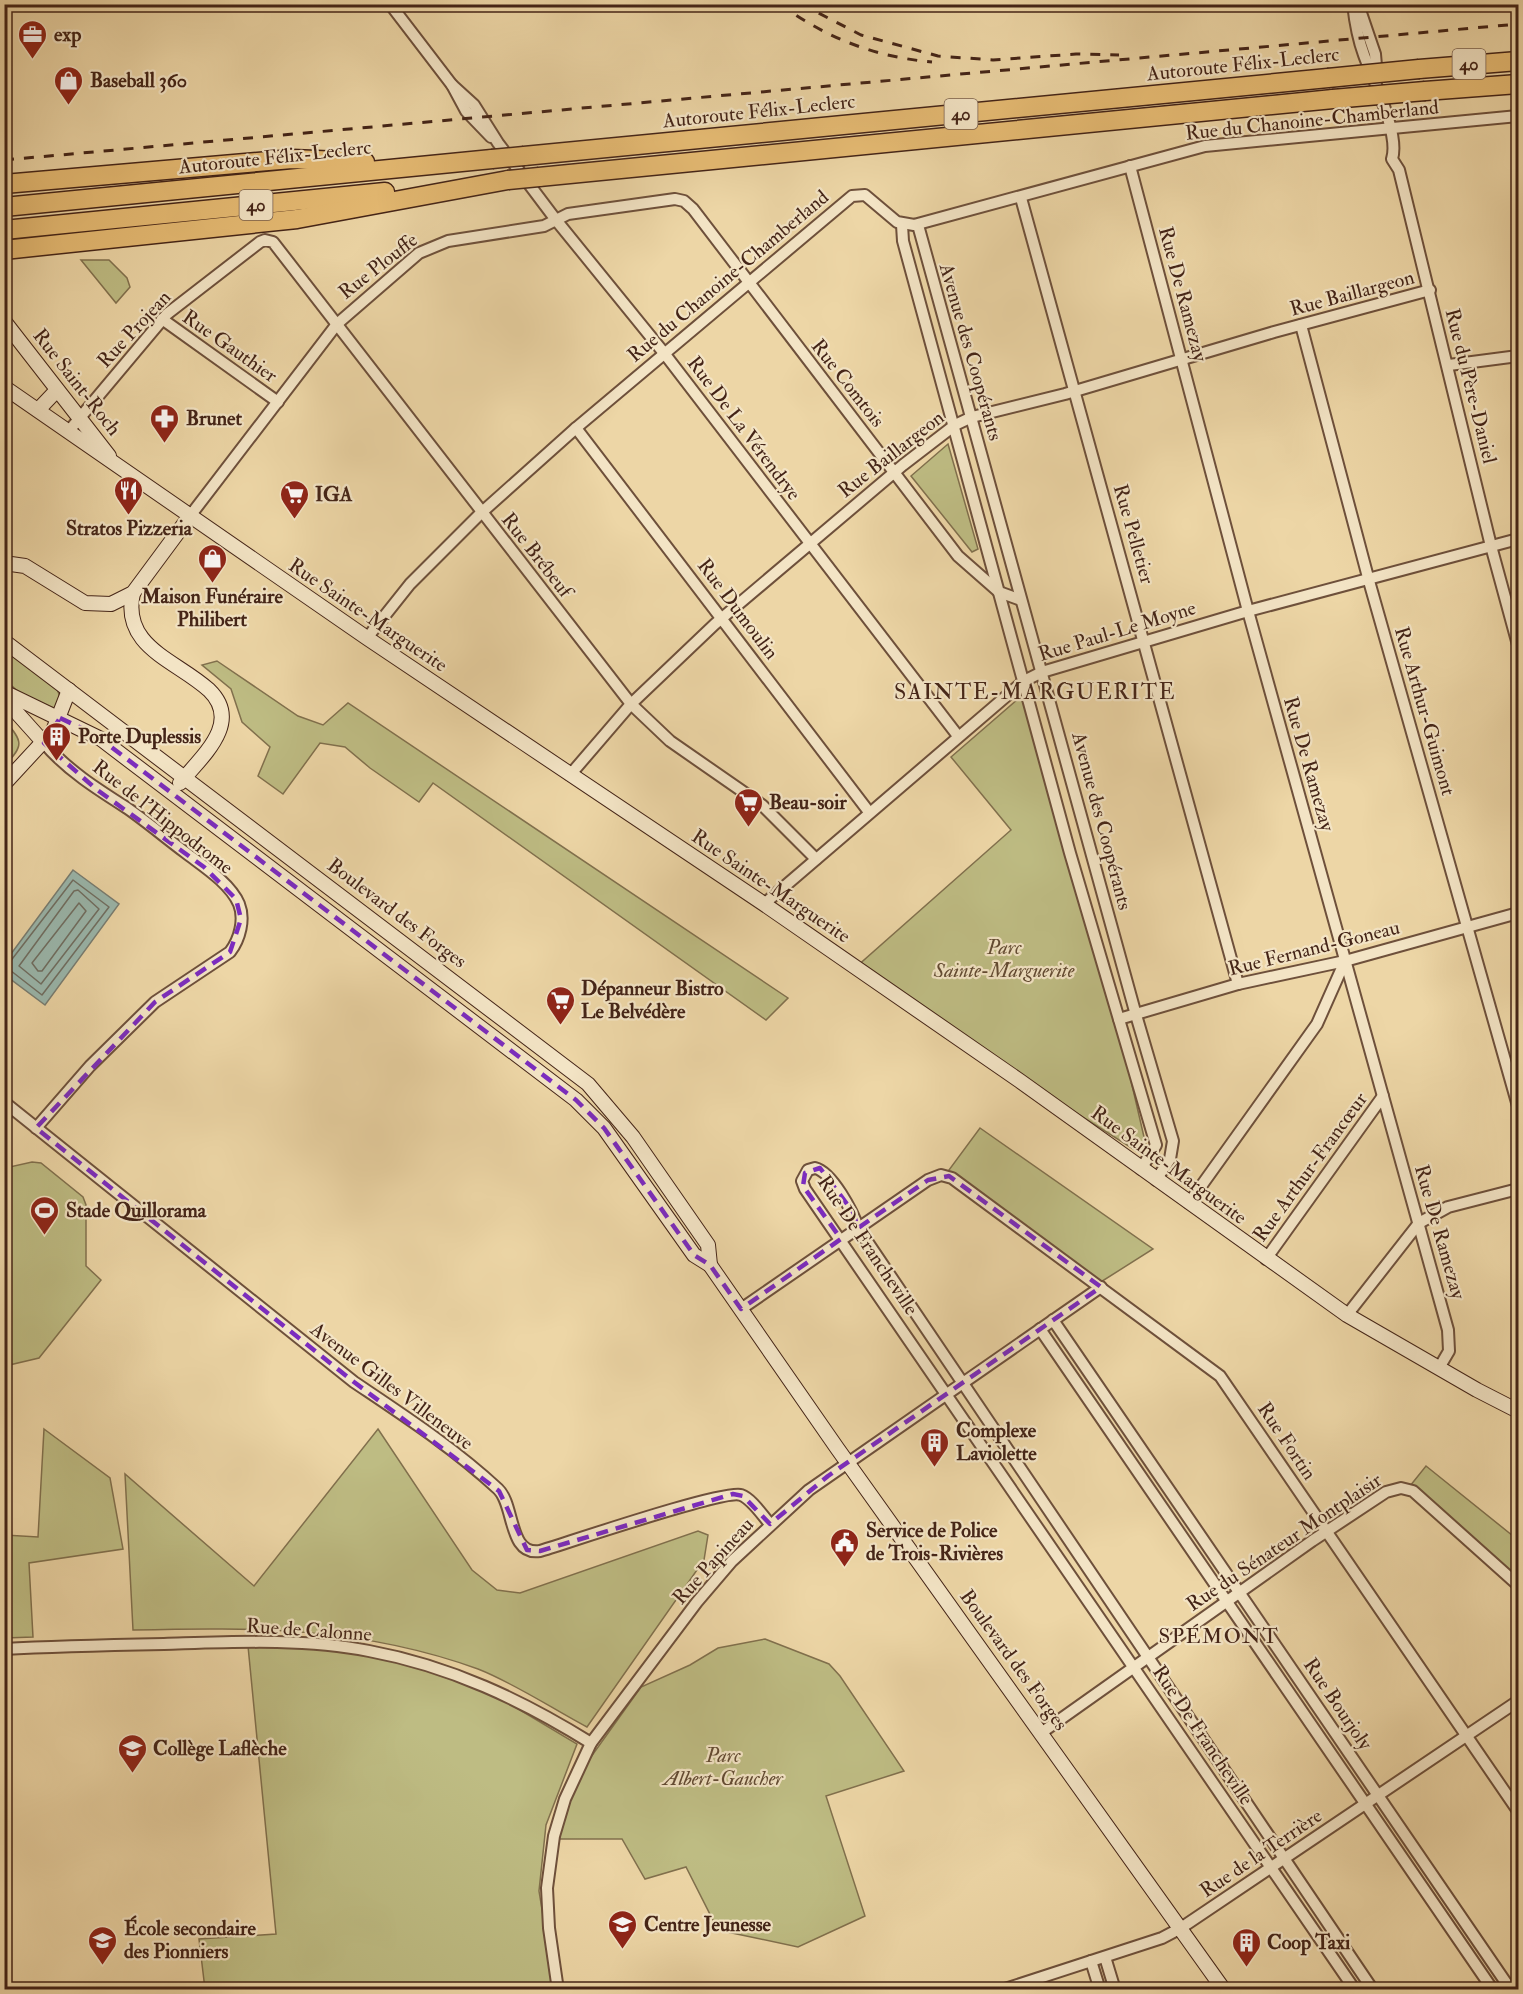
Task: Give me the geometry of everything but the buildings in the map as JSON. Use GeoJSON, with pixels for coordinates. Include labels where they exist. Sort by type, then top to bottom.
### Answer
{"type":"FeatureCollection","features":[{"type":"Feature","properties":{"kind":"highway","name":"Autoroute Félix-Leclerc"},"geometry":{"type":"LineString","coordinates":[[4,207],[433,165],[495,151],[524,156],[1518,61]]}},
{"type":"Feature","properties":{"kind":"highway","name":"40"},"geometry":{"type":"LineString","coordinates":[[4,230],[1333,99],[1518,84]]}},
{"type":"Feature","properties":{"kind":"highway"},"geometry":{"type":"LineString","coordinates":[[4,184],[292,159],[433,165]]}},
{"type":"Feature","properties":{"kind":"highway"},"geometry":{"type":"LineString","coordinates":[[4,250],[297,219],[508,180]]}},
{"type":"Feature","properties":{"kind":"main road","name":"Rue Saint-Roch"},"geometry":{"type":"LineString","coordinates":[[4,321],[118,467]]}},
{"type":"Feature","properties":{"kind":"main road","name":"Rue Sainte-Marguerite"},"geometry":{"type":"LineString","coordinates":[[4,387],[570,776],[764,904],[1020,1081],[1347,1315],[1518,1411]]}},
{"type":"Feature","properties":{"kind":"main road"},"geometry":{"type":"LineString","coordinates":[[38,410],[57,390]]}},
{"type":"Feature","properties":{"kind":"main road"},"geometry":{"type":"LineString","coordinates":[[4,563],[25,566],[78,600],[91,605],[111,604],[133,593],[190,516]]}},
{"type":"Feature","properties":{"kind":"main road"},"geometry":{"type":"LineString","coordinates":[[133,593],[131,617],[138,635],[206,687],[221,706],[223,719],[219,733],[173,792]]}},
{"type":"Feature","properties":{"kind":"main road","name":"Boulevard des Forges"},"geometry":{"type":"LineString","coordinates":[[4,641],[578,1075],[617,1115],[675,1196],[708,1245],[710,1265]]}},
{"type":"Feature","properties":{"kind":"main road"},"geometry":{"type":"LineString","coordinates":[[4,784],[44,743],[60,718],[69,690]]}},
{"type":"Feature","properties":{"kind":"main road"},"geometry":{"type":"LineString","coordinates":[[6,693],[18,714],[44,743]]}},
{"type":"Feature","properties":{"kind":"main road","name":"Boulevard des Forges"},"geometry":{"type":"LineString","coordinates":[[6,693],[98,736],[565,1091],[600,1123],[694,1255],[710,1265],[847,1462],[1224,1989]]}},
{"type":"Feature","properties":{"kind":"main road"},"geometry":{"type":"LineString","coordinates":[[420,981],[433,965]]}},
{"type":"Feature","properties":{"kind":"main road"},"geometry":{"type":"LineString","coordinates":[[565,1091],[578,1075]]}},
{"type":"Feature","properties":{"kind":"street","name":"Rue du Père-Daniel"},"geometry":{"type":"LineString","coordinates":[[1353,4],[1355,23],[1364,54],[1377,86],[1395,152],[1400,158],[1399,170],[1449,365],[1491,546],[1518,645]]}},
{"type":"Feature","properties":{"kind":"street","name":"Rue du Père-Daniel"},"geometry":{"type":"LineString","coordinates":[[1358,4],[1375,54],[1377,86]]}},
{"type":"Feature","properties":{"kind":"street","name":"Rue De La Vérendrye"},"geometry":{"type":"LineString","coordinates":[[390,5],[452,85],[466,111],[495,151],[556,220],[664,353],[958,736]]}},
{"type":"Feature","properties":{"kind":"street","name":"Rue du Chanoine-Chamberland"},"geometry":{"type":"LineString","coordinates":[[368,638],[410,584],[481,513],[664,353],[855,195],[868,197],[902,225],[918,225],[1205,146],[1518,116]]}},
{"type":"Feature","properties":{"kind":"street","name":"Rue De Ramezay"},"geometry":{"type":"LineString","coordinates":[[1130,166],[1248,611],[1448,1330],[1449,1351],[1439,1368]]}},
{"type":"Feature","properties":{"kind":"street","name":"Rue Pelletier"},"geometry":{"type":"LineString","coordinates":[[1021,198],[1067,371],[1075,389],[1145,640],[1238,984]]}},
{"type":"Feature","properties":{"kind":"street","name":"Rue Plouffe"},"geometry":{"type":"LineString","coordinates":[[190,516],[338,324],[405,262],[428,248],[455,240],[541,226],[580,212],[667,200],[682,201]]}},
{"type":"Feature","properties":{"kind":"street","name":"Rue Comtois"},"geometry":{"type":"LineString","coordinates":[[682,201],[693,209],[958,556],[999,592],[1021,600]]}},
{"type":"Feature","properties":{"kind":"street","name":"Avenue des Coopérants"},"geometry":{"type":"LineString","coordinates":[[902,225],[903,241],[1070,853],[1156,1145],[1141,1169]]}},
{"type":"Feature","properties":{"kind":"street","name":"Avenue des Coopérants"},"geometry":{"type":"LineString","coordinates":[[918,225],[1136,1015],[1173,1141],[1170,1159],[1156,1180]]}},
{"type":"Feature","properties":{"kind":"street","name":"Rue Brébeuf"},"geometry":{"type":"LineString","coordinates":[[265,240],[279,248],[481,513],[631,704],[670,741],[762,805],[816,859]]}},
{"type":"Feature","properties":{"kind":"street","name":"Rue Projean"},"geometry":{"type":"LineString","coordinates":[[68,432],[162,319],[265,240]]}},
{"type":"Feature","properties":{"kind":"street","name":"Rue Baillargeon"},"geometry":{"type":"LineString","coordinates":[[570,776],[631,704],[723,618],[894,472],[955,425],[972,417],[1430,290]]}},
{"type":"Feature","properties":{"kind":"street","name":"Rue Gauthier"},"geometry":{"type":"LineString","coordinates":[[162,319],[278,402]]}},
{"type":"Feature","properties":{"kind":"street","name":"Rue Arthur-Guimont"},"geometry":{"type":"LineString","coordinates":[[1301,325],[1369,581],[1518,1106]]}},
{"type":"Feature","properties":{"kind":"street"},"geometry":{"type":"LineString","coordinates":[[1449,365],[1518,356]]}},
{"type":"Feature","properties":{"kind":"street","name":"Rue Dumoulin"},"geometry":{"type":"LineString","coordinates":[[576,428],[869,812]]}},
{"type":"Feature","properties":{"kind":"street","name":"Rue Paul-Le Moyne"},"geometry":{"type":"LineString","coordinates":[[764,904],[958,736],[1024,681],[1042,672],[1248,611],[1369,581],[1518,539]]}},
{"type":"Feature","properties":{"kind":"street","name":"Rue de l'Hippodrome"},"geometry":{"type":"LineString","coordinates":[[36,1128],[90,1066],[155,1002],[230,951],[238,939],[241,919],[236,899],[204,867],[132,812],[96,789],[54,755],[44,743]]}},
{"type":"Feature","properties":{"kind":"street"},"geometry":{"type":"LineString","coordinates":[[1070,853],[1090,846]]}},
{"type":"Feature","properties":{"kind":"street","name":"Rue Fernand-Goneau"},"geometry":{"type":"LineString","coordinates":[[1119,1019],[1238,984],[1345,961],[1518,913]]}},
{"type":"Feature","properties":{"kind":"street"},"geometry":{"type":"LineString","coordinates":[[1189,1203],[1317,1024],[1345,961]]}},
{"type":"Feature","properties":{"kind":"street","name":"Rue Arthur-Francœur"},"geometry":{"type":"LineString","coordinates":[[1266,1259],[1383,1096]]}},
{"type":"Feature","properties":{"kind":"street","name":"Avenue Gilles Villeneuve"},"geometry":{"type":"LineString","coordinates":[[4,1102],[354,1382],[415,1424],[499,1491],[509,1508],[519,1542],[526,1550],[540,1551],[693,1503],[733,1494],[743,1496],[770,1524]]}},
{"type":"Feature","properties":{"kind":"street","name":"Rue De Francheville"},"geometry":{"type":"LineString","coordinates":[[1355,1989],[803,1186],[803,1177],[808,1170],[815,1168],[826,1174],[853,1212],[858,1228],[1373,1989]]}},
{"type":"Feature","properties":{"kind":"street","name":"Rue Fortin"},"geometry":{"type":"LineString","coordinates":[[858,1228],[928,1180],[941,1175],[955,1179],[1220,1376],[1518,1811]]}},
{"type":"Feature","properties":{"kind":"street"},"geometry":{"type":"LineString","coordinates":[[1347,1315],[1419,1222],[1448,1207],[1518,1189]]}},
{"type":"Feature","properties":{"kind":"street"},"geometry":{"type":"LineString","coordinates":[[741,1310],[858,1228]]}},
{"type":"Feature","properties":{"kind":"street","name":"Rue Papineau"},"geometry":{"type":"LineString","coordinates":[[558,1989],[548,1921],[549,1867],[554,1836],[565,1799],[591,1743],[712,1584],[770,1524],[809,1490],[1101,1287]]}},
{"type":"Feature","properties":{"kind":"street","name":"Rue Bourjoly"},"geometry":{"type":"LineString","coordinates":[[1053,1320],[1511,1989]]}},
{"type":"Feature","properties":{"kind":"street","name":"Rue Bourjoly"},"geometry":{"type":"LineString","coordinates":[[1040,1329],[1493,1989]]}},
{"type":"Feature","properties":{"kind":"street","name":"Rue du Sénateur Montplaisir"},"geometry":{"type":"LineString","coordinates":[[1041,1733],[1148,1656],[1386,1492],[1401,1488],[1416,1494],[1518,1585]]}},
{"type":"Feature","properties":{"kind":"street","name":"Rue de Calonne"},"geometry":{"type":"LineString","coordinates":[[4,1649],[231,1642],[366,1650],[415,1662],[487,1686],[591,1743]]}},
{"type":"Feature","properties":{"kind":"street","name":"Rue de la Terrière"},"geometry":{"type":"LineString","coordinates":[[1002,1989],[1105,1957],[1181,1928],[1518,1701]]}},
{"type":"Feature","properties":{"kind":"street"},"geometry":{"type":"LineString","coordinates":[[1105,1957],[1115,1989]]}},
{"type":"Feature","properties":{"kind":"street"},"geometry":{"type":"LineString","coordinates":[[1091,1961],[1100,1989]]}},
{"type":"Feature","properties":{"kind":"highlighted area"},"geometry":{"type":"Polygon","coordinates":[[[60,718],[94,734],[576,1100],[604,1128],[694,1255],[710,1265],[741,1309],[841,1239],[803,1186],[805,1173],[820,1168],[853,1212],[858,1228],[928,1180],[949,1176],[1101,1287],[828,1476],[770,1524],[743,1496],[733,1494],[540,1551],[527,1550],[499,1491],[354,1382],[36,1128],[155,1002],[230,952],[241,919],[236,899],[204,867],[96,789],[44,743],[60,718]]]}},
{"type":"Feature","properties":{"kind":"green space"},"geometry":{"type":"Polygon","coordinates":[[[81,260],[109,260],[127,278],[130,287],[116,303],[81,260]]]}},
{"type":"Feature","properties":{"kind":"green space"},"geometry":{"type":"Polygon","coordinates":[[[948,444],[978,549],[972,552],[911,476],[948,444]]]}},
{"type":"Feature","properties":{"kind":"green space"},"geometry":{"type":"Polygon","coordinates":[[[4,649],[57,689],[60,697],[56,708],[41,705],[28,698],[5,679],[5,669],[10,669],[11,665],[5,661],[4,649]]]}},
{"type":"Feature","properties":{"kind":"green space"},"geometry":{"type":"Polygon","coordinates":[[[217,661],[298,716],[323,725],[348,703],[788,998],[766,1020],[433,783],[419,802],[370,768],[345,747],[320,743],[283,794],[258,776],[270,747],[242,722],[231,689],[202,665],[217,661]]]}},
{"type":"Feature","properties":{"kind":"green space","name":"Parc Sainte-Marguerite"},"geometry":{"type":"Polygon","coordinates":[[[1026,692],[1117,1020],[1147,1150],[1138,1152],[926,1018],[855,968],[1011,830],[951,757],[1026,692]]]}},
{"type":"Feature","properties":{"kind":"green space"},"geometry":{"type":"Polygon","coordinates":[[[5,721],[19,743],[16,753],[5,765],[5,721]]]}},
{"type":"Feature","properties":{"kind":"green space"},"geometry":{"type":"Polygon","coordinates":[[[980,1128],[1153,1249],[1096,1285],[946,1174],[980,1128]]]}},
{"type":"Feature","properties":{"kind":"green space","name":"Stade Quillorama"},"geometry":{"type":"Polygon","coordinates":[[[32,1162],[41,1163],[83,1197],[86,1205],[86,1266],[101,1280],[39,1358],[5,1366],[5,1168],[32,1162]]]}},
{"type":"Feature","properties":{"kind":"green space"},"geometry":{"type":"Polygon","coordinates":[[[44,1429],[110,1478],[123,1549],[29,1563],[33,1637],[5,1638],[5,1535],[38,1537],[44,1429]]]}},
{"type":"Feature","properties":{"kind":"green space"},"geometry":{"type":"Polygon","coordinates":[[[378,1429],[472,1570],[497,1590],[520,1593],[698,1531],[708,1535],[704,1560],[587,1727],[478,1669],[435,1655],[392,1645],[350,1637],[265,1630],[133,1630],[125,1474],[254,1586],[378,1429]]]}},
{"type":"Feature","properties":{"kind":"green space"},"geometry":{"type":"Polygon","coordinates":[[[1426,1466],[1518,1540],[1518,1591],[1406,1491],[1426,1466]]]}},
{"type":"Feature","properties":{"kind":"green space","name":"Parc Albert-Gaucher"},"geometry":{"type":"Polygon","coordinates":[[[765,1639],[829,1664],[840,1676],[904,1771],[826,1796],[865,1916],[798,1947],[718,1930],[686,1867],[645,1879],[622,1839],[559,1839],[578,1775],[641,1687],[690,1665],[718,1648],[765,1639]]]}},
{"type":"Feature","properties":{"kind":"green space"},"geometry":{"type":"Polygon","coordinates":[[[323,1642],[403,1660],[483,1688],[577,1744],[546,1825],[539,1891],[555,1989],[205,1989],[199,1939],[276,1934],[248,1646],[323,1642]]]}},
{"type":"Feature","properties":{"kind":"water"},"geometry":{"type":"Polygon","coordinates":[[[73,870],[119,904],[45,1005],[5,975],[5,962],[73,870]]]}},
{"type":"Feature","properties":{"kind":"railway"},"geometry":{"type":"LineString","coordinates":[[780,4],[815,27],[852,44],[891,56],[932,62]]}},
{"type":"Feature","properties":{"kind":"railway"},"geometry":{"type":"LineString","coordinates":[[801,4],[861,35],[938,56],[993,60],[1076,54],[1119,55]]}},
{"type":"Feature","properties":{"kind":"railway"},"geometry":{"type":"LineString","coordinates":[[4,160],[1518,24]]}},
{"type":"Feature","properties":{"kind":"place","name":"exp"},"geometry":{"type":"Point","coordinates":[33,60]}},
{"type":"Feature","properties":{"kind":"place","name":"Baseball 360"},"geometry":{"type":"Point","coordinates":[69,106]}},
{"type":"Feature","properties":{"kind":"place","name":"Brunet"},"geometry":{"type":"Point","coordinates":[165,444]}},
{"type":"Feature","properties":{"kind":"place","name":"Stratos Pizzeria"},"geometry":{"type":"Point","coordinates":[129,516]}},
{"type":"Feature","properties":{"kind":"place","name":"IGA"},"geometry":{"type":"Point","coordinates":[294,520]}},
{"type":"Feature","properties":{"kind":"place","name":"Maison Funéraire Philibert"},"geometry":{"type":"Point","coordinates":[212,584]}},
{"type":"Feature","properties":{"kind":"place","name":"Porte Duplessis"},"geometry":{"type":"Point","coordinates":[57,762]}},
{"type":"Feature","properties":{"kind":"place","name":"Beau-soir"},"geometry":{"type":"Point","coordinates":[748,828]}},
{"type":"Feature","properties":{"kind":"place","name":"Dépanneur Bistro Le Belvédère"},"geometry":{"type":"Point","coordinates":[560,1026]}},
{"type":"Feature","properties":{"kind":"place","name":"Stade Quillorama"},"geometry":{"type":"Point","coordinates":[45,1236]}},
{"type":"Feature","properties":{"kind":"place","name":"Complexe Laviolette"},"geometry":{"type":"Point","coordinates":[935,1468]}},
{"type":"Feature","properties":{"kind":"place","name":"Service de Police de Trois-Rivières"},"geometry":{"type":"Point","coordinates":[845,1568]}},
{"type":"Feature","properties":{"kind":"place","name":"Collège Laflèche"},"geometry":{"type":"Point","coordinates":[132,1774]}},
{"type":"Feature","properties":{"kind":"place","name":"Centre Jeunesse"},"geometry":{"type":"Point","coordinates":[623,1950]}},
{"type":"Feature","properties":{"kind":"place","name":"École secondaire des Pionniers"},"geometry":{"type":"Point","coordinates":[103,1966]}},
{"type":"Feature","properties":{"kind":"place","name":"Coop Taxi"},"geometry":{"type":"Point","coordinates":[1246,1968]}},
{"type":"Feature","properties":{"kind":"district","name":"SAINTE-MARGUERITE"},"geometry":{"type":"Point","coordinates":[1035,692]}},
{"type":"Feature","properties":{"kind":"district","name":"SPÉMONT"},"geometry":{"type":"Point","coordinates":[1219,1636]}}]}
